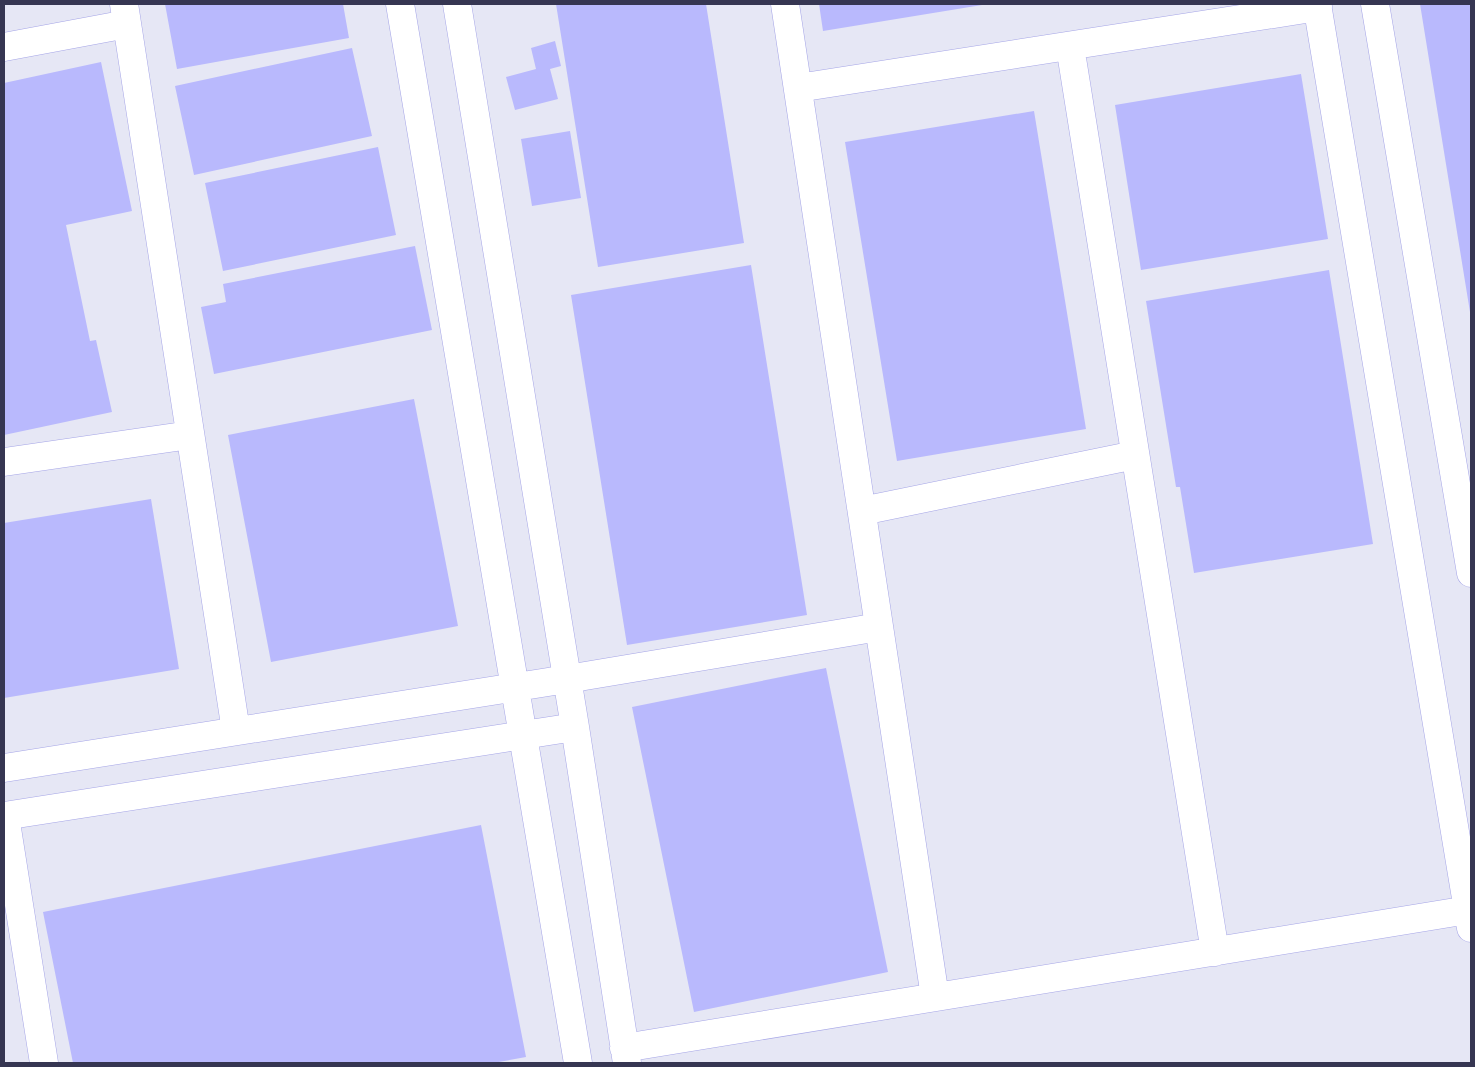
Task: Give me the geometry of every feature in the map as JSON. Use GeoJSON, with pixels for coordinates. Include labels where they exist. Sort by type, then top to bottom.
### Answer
{"type":"FeatureCollection","features":[{"type":"Feature","properties":{"kind":"street"},"geometry":{"type":"LineString","coordinates":[[400,4],[578,1063]]}},
{"type":"Feature","properties":{"kind":"street"},"geometry":{"type":"LineString","coordinates":[[458,4],[575,727],[626,1056],[935,997],[1214,952],[1470,919],[1318,6],[798,88]]}},
{"type":"Feature","properties":{"kind":"street"},"geometry":{"type":"LineString","coordinates":[[785,4],[935,997]]}},
{"type":"Feature","properties":{"kind":"street"},"geometry":{"type":"LineString","coordinates":[[1375,4],[1471,573]]}},
{"type":"Feature","properties":{"kind":"street"},"geometry":{"type":"LineString","coordinates":[[4,47],[125,14],[236,731]]}},
{"type":"Feature","properties":{"kind":"street"},"geometry":{"type":"LineString","coordinates":[[1070,46],[1214,952]]}},
{"type":"Feature","properties":{"kind":"street"},"geometry":{"type":"LineString","coordinates":[[4,462],[190,435]]}},
{"type":"Feature","properties":{"kind":"street"},"geometry":{"type":"LineString","coordinates":[[862,511],[1135,455]]}},
{"type":"Feature","properties":{"kind":"street"},"geometry":{"type":"LineString","coordinates":[[4,768],[879,627]]}},
{"type":"Feature","properties":{"kind":"street"},"geometry":{"type":"LineString","coordinates":[[44,1063],[4,816],[575,727]]}},
{"type":"Feature","properties":{"kind":"building"},"geometry":{"type":"Polygon","coordinates":[[[165,4],[343,4],[349,38],[177,69],[165,4]]]}},
{"type":"Feature","properties":{"kind":"building"},"geometry":{"type":"Polygon","coordinates":[[[556,4],[706,4],[744,243],[598,267],[556,4]]]}},
{"type":"Feature","properties":{"kind":"building"},"geometry":{"type":"Polygon","coordinates":[[[819,4],[982,4],[982,5],[823,31],[819,4]]]}},
{"type":"Feature","properties":{"kind":"building"},"geometry":{"type":"Polygon","coordinates":[[[1420,4],[1471,4],[1471,312],[1470,312],[1420,4]]]}},
{"type":"Feature","properties":{"kind":"building"},"geometry":{"type":"Polygon","coordinates":[[[555,41],[561,66],[550,69],[558,99],[515,110],[506,77],[536,69],[531,48],[555,41]]]}},
{"type":"Feature","properties":{"kind":"building"},"geometry":{"type":"Polygon","coordinates":[[[352,48],[372,136],[194,175],[175,86],[352,48]]]}},
{"type":"Feature","properties":{"kind":"building"},"geometry":{"type":"Polygon","coordinates":[[[101,62],[132,211],[66,225],[90,341],[96,340],[112,412],[4,435],[4,83],[101,62]]]}},
{"type":"Feature","properties":{"kind":"building"},"geometry":{"type":"Polygon","coordinates":[[[1301,74],[1328,239],[1141,270],[1115,105],[1301,74]]]}},
{"type":"Feature","properties":{"kind":"building"},"geometry":{"type":"Polygon","coordinates":[[[1034,111],[1086,429],[897,461],[845,142],[1034,111]]]}},
{"type":"Feature","properties":{"kind":"building"},"geometry":{"type":"Polygon","coordinates":[[[570,131],[581,198],[532,206],[521,139],[570,131]]]}},
{"type":"Feature","properties":{"kind":"building"},"geometry":{"type":"Polygon","coordinates":[[[378,147],[396,235],[223,271],[205,183],[378,147]]]}},
{"type":"Feature","properties":{"kind":"building"},"geometry":{"type":"Polygon","coordinates":[[[415,246],[432,330],[214,374],[201,307],[226,302],[223,284],[415,246]]]}},
{"type":"Feature","properties":{"kind":"building"},"geometry":{"type":"Polygon","coordinates":[[[751,265],[807,615],[627,645],[571,295],[751,265]]]}},
{"type":"Feature","properties":{"kind":"building"},"geometry":{"type":"Polygon","coordinates":[[[1329,270],[1373,544],[1194,573],[1180,487],[1176,487],[1146,301],[1329,270]]]}},
{"type":"Feature","properties":{"kind":"building"},"geometry":{"type":"Polygon","coordinates":[[[414,399],[458,626],[271,662],[228,435],[414,399]]]}},
{"type":"Feature","properties":{"kind":"building"},"geometry":{"type":"Polygon","coordinates":[[[151,499],[179,669],[4,698],[4,523],[151,499]]]}},
{"type":"Feature","properties":{"kind":"building"},"geometry":{"type":"Polygon","coordinates":[[[826,668],[888,972],[694,1012],[632,707],[826,668]]]}},
{"type":"Feature","properties":{"kind":"building"},"geometry":{"type":"Polygon","coordinates":[[[481,825],[526,1057],[493,1063],[73,1063],[43,912],[481,825]]]}}]}
